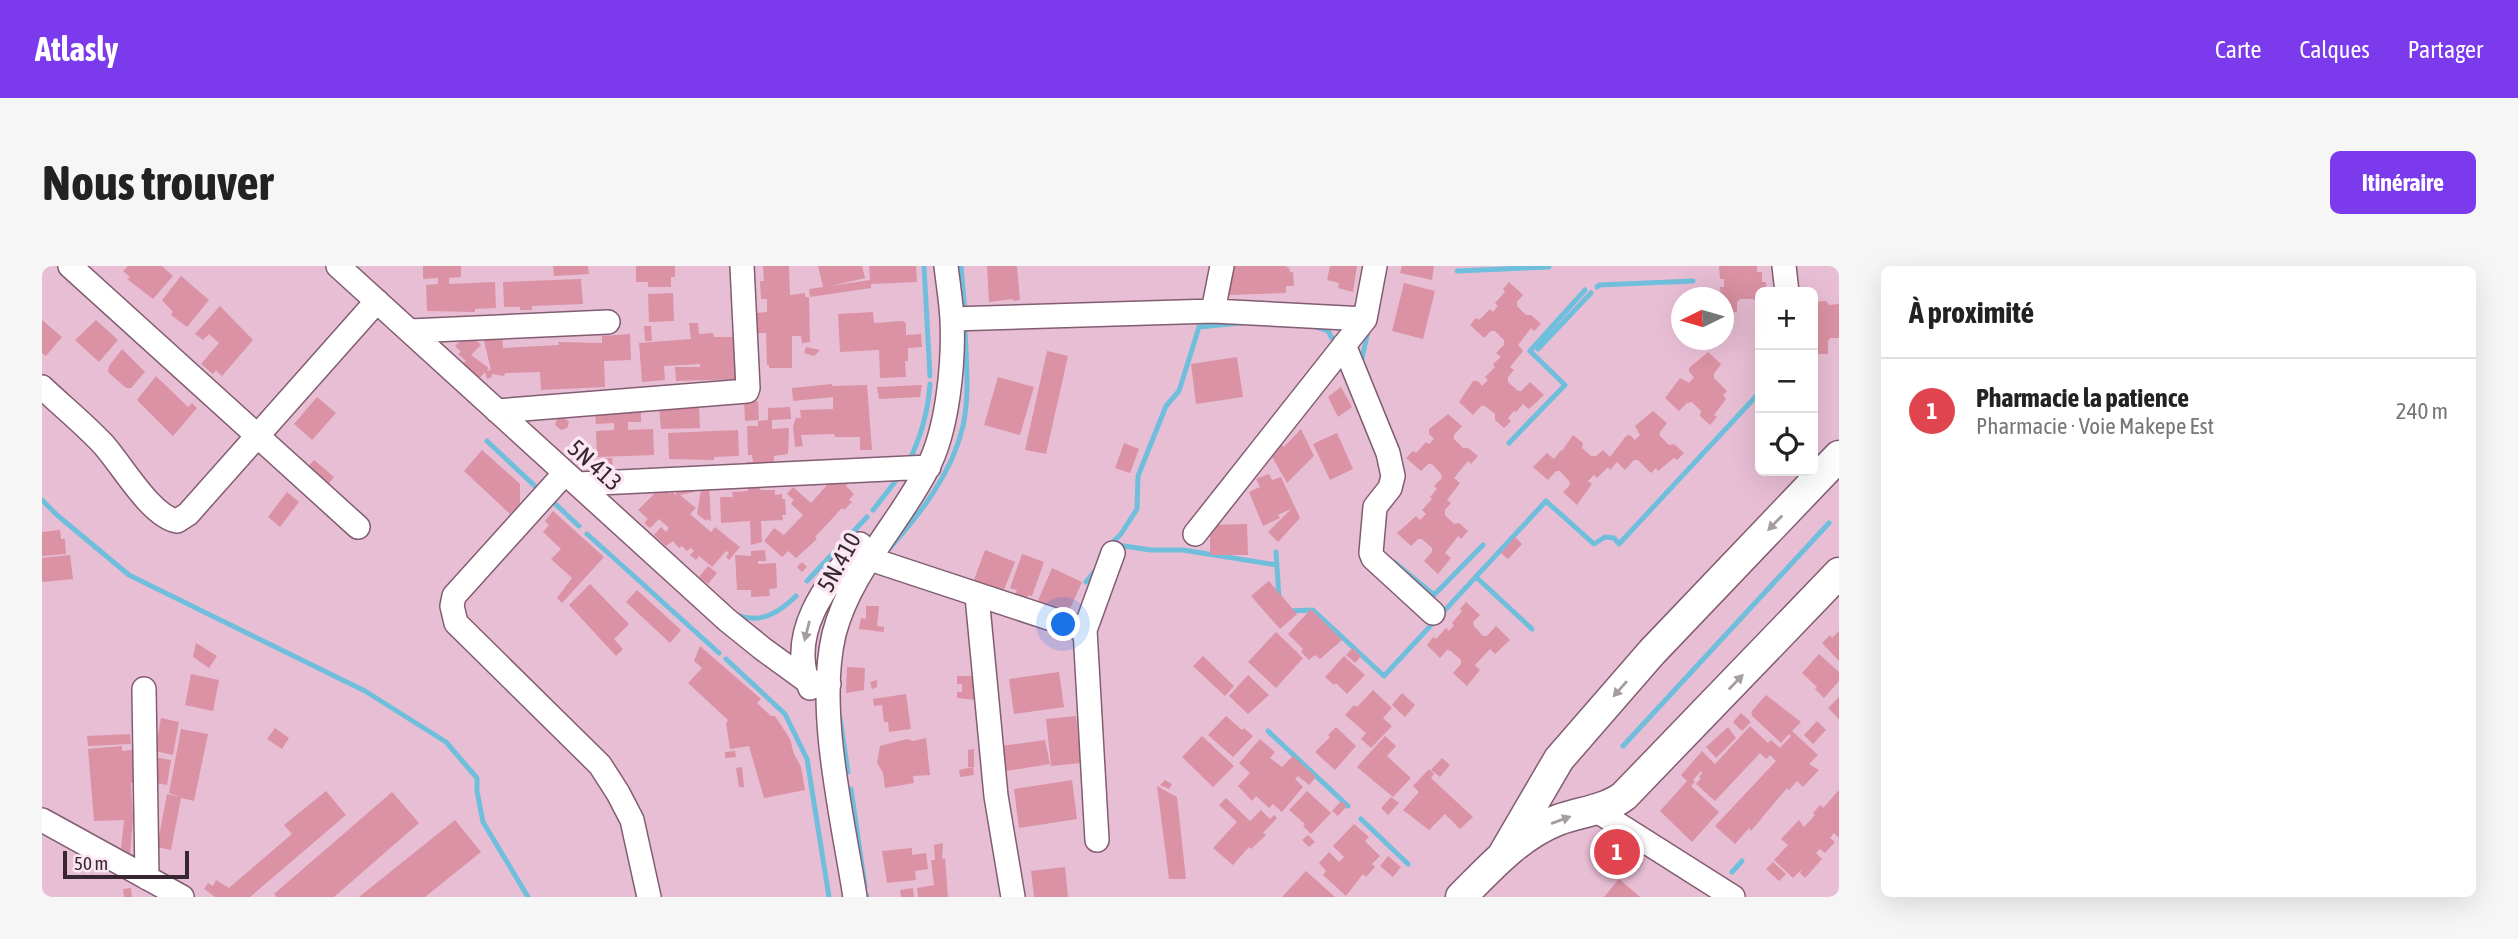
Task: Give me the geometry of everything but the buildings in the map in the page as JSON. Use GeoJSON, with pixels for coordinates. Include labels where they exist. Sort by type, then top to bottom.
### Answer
{"type":"FeatureCollection","features":[{"type":"Feature","properties":{"kind":"main road"},"geometry":{"type":"LineString","coordinates":[[1503,855],[1559,759],[1804,478],[1839,456]]}},
{"type":"Feature","properties":{"kind":"main road"},"geometry":{"type":"LineString","coordinates":[[1461,897],[1503,855],[1537,830],[1625,796],[1839,573]]}},
{"type":"Feature","properties":{"kind":"street"},"geometry":{"type":"LineString","coordinates":[[70,266],[358,527]]}},
{"type":"Feature","properties":{"kind":"street","name":"5N 413"},"geometry":{"type":"LineString","coordinates":[[338,266],[727,620],[762,649],[818,682]]}},
{"type":"Feature","properties":{"kind":"street"},"geometry":{"type":"LineString","coordinates":[[497,411],[747,391],[742,266]]}},
{"type":"Feature","properties":{"kind":"street","name":"5N.410"},"geometry":{"type":"LineString","coordinates":[[855,897],[829,732],[818,682],[861,556],[925,474],[940,436],[949,384],[952,319],[946,266]]}},
{"type":"Feature","properties":{"kind":"street"},"geometry":{"type":"LineString","coordinates":[[1213,311],[1222,266]]}},
{"type":"Feature","properties":{"kind":"street"},"geometry":{"type":"LineString","coordinates":[[1195,534],[1365,319],[1375,266]]}},
{"type":"Feature","properties":{"kind":"street"},"geometry":{"type":"LineString","coordinates":[[1784,266],[1786,287]]}},
{"type":"Feature","properties":{"kind":"street"},"geometry":{"type":"LineString","coordinates":[[42,387],[103,445],[123,473],[168,520],[177,522],[188,514],[377,301]]}},
{"type":"Feature","properties":{"kind":"street"},"geometry":{"type":"LineString","coordinates":[[952,319],[1213,311],[1365,319]]}},
{"type":"Feature","properties":{"kind":"street"},"geometry":{"type":"LineString","coordinates":[[410,331],[608,321]]}},
{"type":"Feature","properties":{"kind":"street"},"geometry":{"type":"LineString","coordinates":[[1344,345],[1388,453],[1393,476],[1390,488],[1375,507],[1371,553],[1373,558],[1433,613]]}},
{"type":"Feature","properties":{"kind":"street"},"geometry":{"type":"LineString","coordinates":[[649,897],[632,820],[600,765],[456,623],[453,615],[454,596],[572,479],[925,474]]}},
{"type":"Feature","properties":{"kind":"street"},"geometry":{"type":"LineString","coordinates":[[1097,840],[1085,630],[1113,553]]}},
{"type":"Feature","properties":{"kind":"street"},"geometry":{"type":"LineString","coordinates":[[861,556],[1085,630]]}},
{"type":"Feature","properties":{"kind":"street"},"geometry":{"type":"LineString","coordinates":[[977,596],[996,796],[1013,897]]}},
{"type":"Feature","properties":{"kind":"street"},"geometry":{"type":"LineString","coordinates":[[144,689],[147,878]]}},
{"type":"Feature","properties":{"kind":"street"},"geometry":{"type":"LineString","coordinates":[[1594,809],[1733,897]]}},
{"type":"Feature","properties":{"kind":"street"},"geometry":{"type":"LineString","coordinates":[[42,820],[182,897]]}},
{"type":"Feature","properties":{"kind":"waterway"},"geometry":{"type":"LineString","coordinates":[[924,266],[930,376]]}},
{"type":"Feature","properties":{"kind":"waterway"},"geometry":{"type":"LineString","coordinates":[[961,266],[965,312]]}},
{"type":"Feature","properties":{"kind":"waterway"},"geometry":{"type":"LineString","coordinates":[[1457,271],[1549,267]]}},
{"type":"Feature","properties":{"kind":"waterway"},"geometry":{"type":"LineString","coordinates":[[1597,287],[1693,281]]}},
{"type":"Feature","properties":{"kind":"waterway"},"geometry":{"type":"LineString","coordinates":[[1509,443],[1565,385],[1530,351],[1585,290]]}},
{"type":"Feature","properties":{"kind":"waterway"},"geometry":{"type":"LineString","coordinates":[[1538,349],[1591,293]]}},
{"type":"Feature","properties":{"kind":"waterway"},"geometry":{"type":"LineString","coordinates":[[1109,546],[1121,534],[1137,509],[1138,476],[1166,406],[1179,391],[1199,327],[1240,323]]}},
{"type":"Feature","properties":{"kind":"waterway"},"geometry":{"type":"LineString","coordinates":[[1316,327],[1328,331],[1336,345]]}},
{"type":"Feature","properties":{"kind":"waterway"},"geometry":{"type":"LineString","coordinates":[[888,550],[912,522],[943,477],[958,444],[966,402],[965,328]]}},
{"type":"Feature","properties":{"kind":"waterway"},"geometry":{"type":"LineString","coordinates":[[1359,365],[1368,331]]}},
{"type":"Feature","properties":{"kind":"waterway"},"geometry":{"type":"LineString","coordinates":[[909,461],[923,424],[930,384]]}},
{"type":"Feature","properties":{"kind":"waterway"},"geometry":{"type":"LineString","coordinates":[[1287,611],[1313,610],[1384,676],[1546,501],[1594,544],[1605,537],[1614,538],[1619,544],[1755,397]]}},
{"type":"Feature","properties":{"kind":"waterway"},"geometry":{"type":"LineString","coordinates":[[487,441],[538,489]]}},
{"type":"Feature","properties":{"kind":"waterway"},"geometry":{"type":"LineString","coordinates":[[873,510],[895,482]]}},
{"type":"Feature","properties":{"kind":"waterway"},"geometry":{"type":"LineString","coordinates":[[550,499],[565,513]]}},
{"type":"Feature","properties":{"kind":"waterway"},"geometry":{"type":"LineString","coordinates":[[42,500],[129,575],[365,691],[446,742],[477,778],[483,822],[528,897]]}},
{"type":"Feature","properties":{"kind":"waterway"},"geometry":{"type":"LineString","coordinates":[[568,516],[579,526]]}},
{"type":"Feature","properties":{"kind":"waterway"},"geometry":{"type":"LineString","coordinates":[[807,581],[867,517]]}},
{"type":"Feature","properties":{"kind":"waterway"},"geometry":{"type":"LineString","coordinates":[[1623,746],[1829,523]]}},
{"type":"Feature","properties":{"kind":"waterway"},"geometry":{"type":"LineString","coordinates":[[587,534],[645,586]]}},
{"type":"Feature","properties":{"kind":"waterway"},"geometry":{"type":"LineString","coordinates":[[1117,545],[1151,550],[1183,550],[1277,565]]}},
{"type":"Feature","properties":{"kind":"waterway"},"geometry":{"type":"LineString","coordinates":[[1394,562],[1434,595],[1483,545]]}},
{"type":"Feature","properties":{"kind":"waterway"},"geometry":{"type":"LineString","coordinates":[[1276,552],[1279,598]]}},
{"type":"Feature","properties":{"kind":"waterway"},"geometry":{"type":"LineString","coordinates":[[1086,582],[1098,567]]}},
{"type":"Feature","properties":{"kind":"waterway"},"geometry":{"type":"LineString","coordinates":[[1476,577],[1532,629]]}},
{"type":"Feature","properties":{"kind":"waterway"},"geometry":{"type":"LineString","coordinates":[[646,587],[656,596]]}},
{"type":"Feature","properties":{"kind":"waterway"},"geometry":{"type":"LineString","coordinates":[[737,615],[754,618],[769,615],[796,596]]}},
{"type":"Feature","properties":{"kind":"waterway"},"geometry":{"type":"LineString","coordinates":[[658,598],[719,653]]}},
{"type":"Feature","properties":{"kind":"waterway"},"geometry":{"type":"LineString","coordinates":[[726,659],[785,714],[807,759],[829,897]]}},
{"type":"Feature","properties":{"kind":"waterway"},"geometry":{"type":"LineString","coordinates":[[840,718],[848,772]]}},
{"type":"Feature","properties":{"kind":"waterway"},"geometry":{"type":"LineString","coordinates":[[1268,731],[1348,806]]}},
{"type":"Feature","properties":{"kind":"waterway"},"geometry":{"type":"LineString","coordinates":[[851,789],[865,886]]}},
{"type":"Feature","properties":{"kind":"waterway"},"geometry":{"type":"LineString","coordinates":[[1361,819],[1408,864]]}},
{"type":"Feature","properties":{"kind":"waterway"},"geometry":{"type":"LineString","coordinates":[[1732,872],[1742,861]]}},
{"type":"Feature","properties":{"kind":"place","name":"Pharmacie la patience"},"geometry":{"type":"Point","coordinates":[1617,852]}}]}
